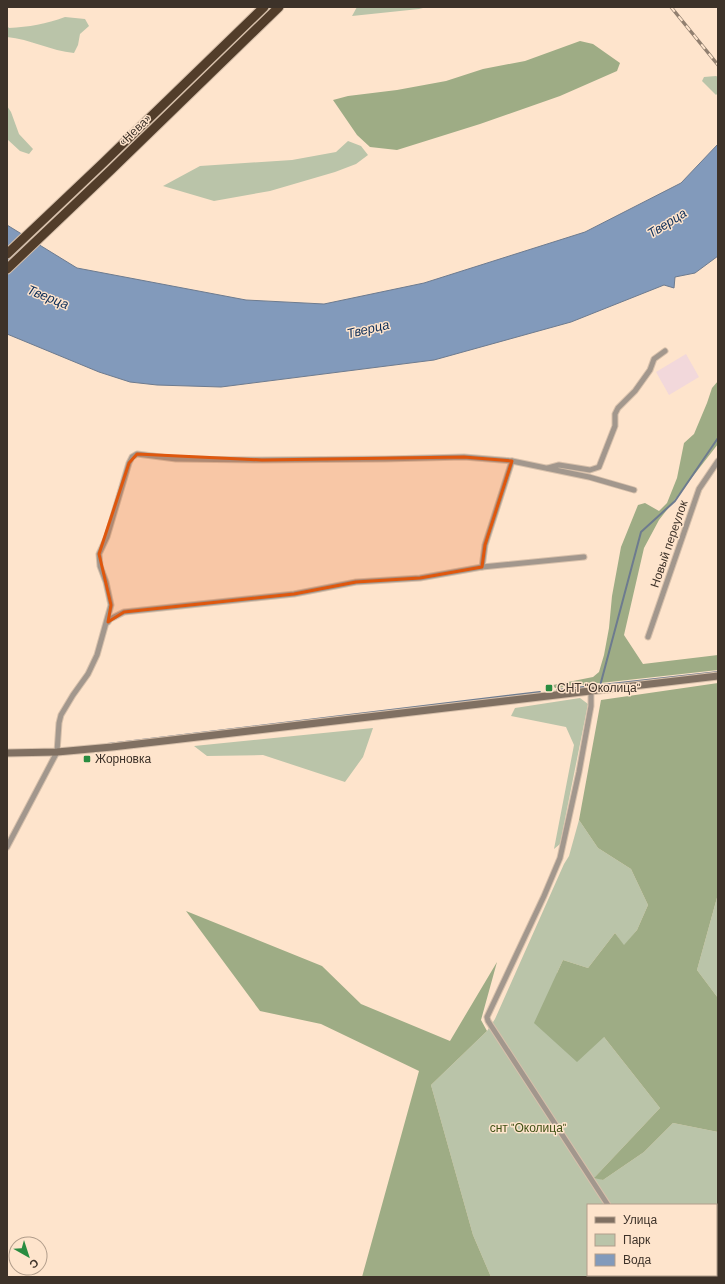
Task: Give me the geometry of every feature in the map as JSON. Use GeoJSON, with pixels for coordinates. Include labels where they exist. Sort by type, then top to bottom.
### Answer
{"type":"FeatureCollection","features":[{"type":"Feature","properties":{"kind":"highway","name":"«Нева»"},"geometry":{"type":"LineString","coordinates":[[7,254],[60,205],[264,7]]}},
{"type":"Feature","properties":{"kind":"highway","name":"«Нева»"},"geometry":{"type":"LineString","coordinates":[[7,269],[279,7]]}},
{"type":"Feature","properties":{"kind":"main road"},"geometry":{"type":"LineString","coordinates":[[7,752],[57,752],[718,676]]}},
{"type":"Feature","properties":{"kind":"street"},"geometry":{"type":"LineString","coordinates":[[545,468],[559,465],[590,470],[599,467],[615,426],[618,408],[636,391],[650,370],[654,359],[666,351]]}},
{"type":"Feature","properties":{"kind":"street"},"geometry":{"type":"LineString","coordinates":[[7,847],[57,752],[61,715],[88,674],[97,655],[108,622],[111,605],[106,582],[100,566],[99,554],[107,537],[130,462],[132,457],[136,454],[176,459],[262,460],[385,460],[464,457],[512,461],[589,477],[634,490]]}},
{"type":"Feature","properties":{"kind":"street"},"geometry":{"type":"LineString","coordinates":[[482,567],[485,545],[512,461]]}},
{"type":"Feature","properties":{"kind":"street","name":"Новый переулок"},"geometry":{"type":"LineString","coordinates":[[648,637],[699,489],[718,461]]}},
{"type":"Feature","properties":{"kind":"street"},"geometry":{"type":"LineString","coordinates":[[108,622],[110,619],[124,612],[294,594],[356,582],[420,578],[482,567],[584,557]]}},
{"type":"Feature","properties":{"kind":"street"},"geometry":{"type":"LineString","coordinates":[[591,691],[590,713],[560,858],[544,896],[487,1018],[607,1204]]}},
{"type":"Feature","properties":{"kind":"highlighted area"},"geometry":{"type":"Polygon","coordinates":[[[137,454],[262,460],[464,457],[512,461],[485,545],[482,567],[420,578],[356,582],[294,594],[124,612],[108,622],[111,605],[99,554],[129,463],[137,454]]]}},
{"type":"Feature","properties":{"kind":"shaded area"},"geometry":{"type":"Polygon","coordinates":[[[686,354],[699,377],[669,395],[656,372],[686,354]]]}},
{"type":"Feature","properties":{"kind":"green space"},"geometry":{"type":"Polygon","coordinates":[[[357,7],[427,7],[352,16],[357,7]]]}},
{"type":"Feature","properties":{"kind":"green space"},"geometry":{"type":"Polygon","coordinates":[[[65,17],[85,19],[89,26],[80,34],[78,45],[74,53],[7,37],[7,26],[9,28],[30,26],[51,22],[65,17]]]}},
{"type":"Feature","properties":{"kind":"green space"},"geometry":{"type":"Polygon","coordinates":[[[580,41],[593,44],[620,63],[617,71],[560,96],[480,124],[397,150],[370,147],[357,135],[333,100],[348,96],[397,90],[446,81],[483,69],[525,61],[580,41]]]}},
{"type":"Feature","properties":{"kind":"green space"},"geometry":{"type":"Polygon","coordinates":[[[704,77],[718,77],[718,93],[716,95],[702,81],[704,77]]]}},
{"type":"Feature","properties":{"kind":"green space"},"geometry":{"type":"Polygon","coordinates":[[[7,106],[11,112],[19,134],[33,149],[29,154],[20,151],[7,139],[7,106]]]}},
{"type":"Feature","properties":{"kind":"green space"},"geometry":{"type":"Polygon","coordinates":[[[348,141],[361,146],[368,155],[356,164],[335,172],[270,191],[214,201],[163,186],[200,166],[292,160],[336,152],[348,141]]]}},
{"type":"Feature","properties":{"kind":"green space"},"geometry":{"type":"Polygon","coordinates":[[[718,381],[718,444],[659,520],[644,548],[624,635],[643,664],[718,655],[718,670],[555,688],[553,685],[593,677],[599,672],[609,628],[612,596],[621,547],[638,505],[645,503],[659,511],[667,503],[677,478],[684,443],[694,434],[712,388],[718,381]]]}},
{"type":"Feature","properties":{"kind":"green space"},"geometry":{"type":"Polygon","coordinates":[[[718,683],[718,894],[697,970],[718,998],[718,1132],[673,1123],[644,1152],[603,1180],[594,1178],[660,1108],[604,1037],[577,1062],[534,1023],[563,960],[588,968],[615,933],[624,945],[637,930],[648,905],[631,869],[598,848],[579,820],[601,700],[718,683]]]}},
{"type":"Feature","properties":{"kind":"green space"},"geometry":{"type":"Polygon","coordinates":[[[580,698],[588,704],[560,844],[554,849],[574,745],[566,727],[511,716],[515,708],[580,698]]]}},
{"type":"Feature","properties":{"kind":"green space"},"geometry":{"type":"Polygon","coordinates":[[[373,728],[363,757],[345,782],[263,755],[207,756],[194,746],[373,728]]]}},
{"type":"Feature","properties":{"kind":"green space","name":"снт \"Околица\""},"geometry":{"type":"Polygon","coordinates":[[[579,820],[598,848],[631,869],[648,905],[637,930],[624,946],[615,933],[588,968],[563,960],[557,973],[604,1037],[660,1108],[595,1177],[603,1180],[644,1152],[673,1123],[718,1132],[718,1277],[491,1277],[473,1235],[431,1085],[487,1031],[495,1019],[564,864],[569,856],[579,820]]]}},
{"type":"Feature","properties":{"kind":"green space"},"geometry":{"type":"Polygon","coordinates":[[[718,894],[718,998],[697,970],[718,894]]]}},
{"type":"Feature","properties":{"kind":"green space"},"geometry":{"type":"Polygon","coordinates":[[[186,911],[322,966],[361,1004],[450,1041],[497,962],[481,1020],[487,1031],[431,1085],[473,1235],[491,1277],[362,1277],[419,1071],[321,1024],[260,1011],[186,911]]]}},
{"type":"Feature","properties":{"kind":"water","name":"Тверца"},"geometry":{"type":"Polygon","coordinates":[[[718,144],[718,256],[695,273],[675,277],[674,288],[664,285],[571,322],[434,360],[221,387],[157,385],[130,382],[99,372],[7,334],[7,225],[77,268],[246,300],[324,304],[424,283],[585,232],[681,183],[718,144]]]}},
{"type":"Feature","properties":{"kind":"waterway"},"geometry":{"type":"LineString","coordinates":[[600,686],[641,532],[675,501],[718,438]]}},
{"type":"Feature","properties":{"kind":"waterway"},"geometry":{"type":"LineString","coordinates":[[557,690],[718,672]]}},
{"type":"Feature","properties":{"kind":"waterway"},"geometry":{"type":"LineString","coordinates":[[108,744],[540,692]]}},
{"type":"Feature","properties":{"kind":"railway"},"geometry":{"type":"LineString","coordinates":[[671,7],[718,65]]}},
{"type":"Feature","properties":{"kind":"place","name":"СНТ \"Околица\""},"geometry":{"type":"Point","coordinates":[549,688]}},
{"type":"Feature","properties":{"kind":"place","name":"Жорновка"},"geometry":{"type":"Point","coordinates":[87,759]}}]}
